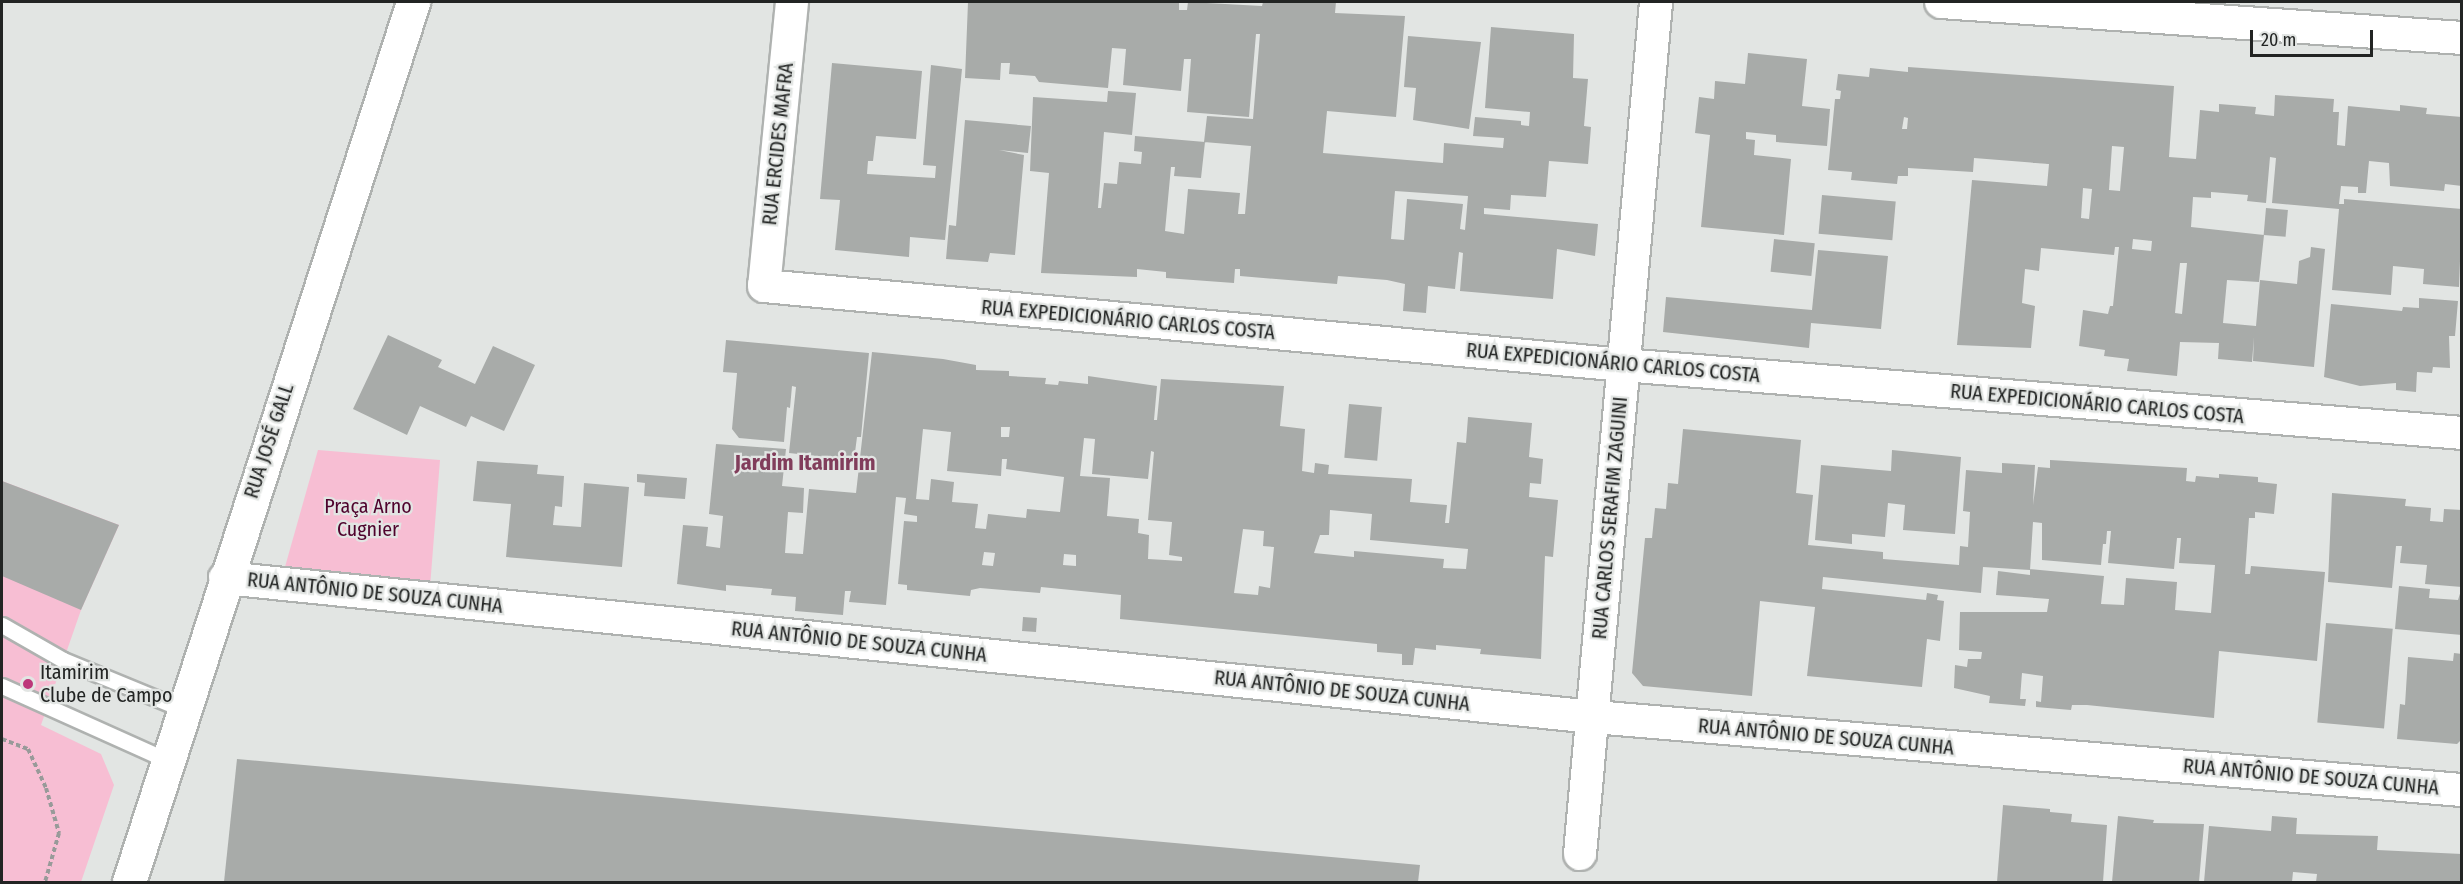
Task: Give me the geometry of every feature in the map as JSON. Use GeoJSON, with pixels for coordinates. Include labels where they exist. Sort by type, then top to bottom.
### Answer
{"type":"FeatureCollection","features":[{"type":"Feature","properties":{"kind":"main road","name":"RUA JOSÉ GALL"},"geometry":{"type":"LineString","coordinates":[[129,882],[225,578],[413,2]]}},
{"type":"Feature","properties":{"kind":"street","name":"RUA ERCIDES MAFRA"},"geometry":{"type":"LineString","coordinates":[[764,286],[792,2]]}},
{"type":"Feature","properties":{"kind":"street","name":"RUA CARLOS SERAFIM ZAGUINI"},"geometry":{"type":"LineString","coordinates":[[1580,854],[1656,2]]}},
{"type":"Feature","properties":{"kind":"street"},"geometry":{"type":"LineString","coordinates":[[1941,2],[2462,38]]}},
{"type":"Feature","properties":{"kind":"street","name":"RUA EXPEDICIONÁRIO CARLOS COSTA"},"geometry":{"type":"LineString","coordinates":[[764,286],[1623,365],[2462,433]]}},
{"type":"Feature","properties":{"kind":"street","name":"RUA ANTÔNIO DE SOUZA CUNHA"},"geometry":{"type":"LineString","coordinates":[[225,578],[1594,717],[2462,790]]}},
{"type":"Feature","properties":{"kind":"lane"},"geometry":{"type":"LineString","coordinates":[[2,625],[63,660],[185,710]]}},
{"type":"Feature","properties":{"kind":"lane"},"geometry":{"type":"LineString","coordinates":[[2,686],[168,761]]}},
{"type":"Feature","properties":{"kind":"path"},"geometry":{"type":"LineString","coordinates":[[2,739],[28,749],[49,800],[59,833],[45,882]]}},
{"type":"Feature","properties":{"kind":"green space","name":"Praça Arno Cugnier"},"geometry":{"type":"Polygon","coordinates":[[[318,450],[440,460],[430,587],[283,574],[318,450]]]}},
{"type":"Feature","properties":{"kind":"green space","name":"Itamirim Clube de Campo"},"geometry":{"type":"Polygon","coordinates":[[[2,481],[119,525],[81,610],[41,725],[101,754],[114,785],[81,882],[2,882],[2,481]]]}},
{"type":"Feature","properties":{"kind":"building"},"geometry":{"type":"Polygon","coordinates":[[[968,2],[1179,2],[1179,10],[1187,10],[1188,2],[1262,6],[1263,2],[1336,2],[1335,13],[1405,16],[1396,117],[1327,111],[1323,153],[1443,163],[1444,143],[1503,148],[1504,138],[1473,136],[1475,117],[1521,121],[1521,125],[1529,126],[1530,112],[1485,108],[1491,27],[1574,34],[1573,78],[1588,79],[1584,126],[1591,127],[1588,164],[1549,161],[1546,197],[1511,195],[1510,210],[1484,208],[1484,214],[1598,224],[1595,256],[1557,249],[1553,299],[1460,291],[1463,253],[1459,252],[1455,289],[1428,286],[1426,313],[1403,311],[1405,284],[1387,280],[1338,276],[1337,284],[1240,276],[1240,269],[1235,269],[1234,283],[1166,278],[1166,272],[1137,269],[1137,277],[1041,273],[1049,173],[1030,171],[1033,97],[1107,102],[1108,91],[1136,93],[1132,135],[1104,132],[1098,208],[1101,208],[1104,183],[1117,184],[1119,162],[1141,164],[1142,152],[1134,151],[1135,136],[1204,142],[1207,116],[1253,119],[1260,34],[1256,34],[1249,117],[1187,112],[1191,59],[1184,59],[1181,91],[1123,85],[1126,49],[1112,48],[1108,88],[1039,82],[1035,76],[1009,74],[1010,63],[1001,63],[1000,80],[965,78],[968,2]],[[1205,142],[1201,178],[1174,176],[1175,167],[1171,167],[1165,231],[1184,234],[1188,189],[1240,193],[1238,214],[1245,214],[1251,146],[1205,142]],[[1395,191],[1391,239],[1404,240],[1407,199],[1463,204],[1460,229],[1465,230],[1468,196],[1395,191]]]}},
{"type":"Feature","properties":{"kind":"building"},"geometry":{"type":"Polygon","coordinates":[[[1408,36],[1481,42],[1469,129],[1413,120],[1416,88],[1404,87],[1408,36]]]}},
{"type":"Feature","properties":{"kind":"building"},"geometry":{"type":"Polygon","coordinates":[[[1748,53],[1807,59],[1802,106],[1830,109],[1827,146],[1776,142],[1776,135],[1746,132],[1746,139],[1755,140],[1754,155],[1791,159],[1784,235],[1701,227],[1710,135],[1695,133],[1699,97],[1714,99],[1715,81],[1745,84],[1748,53]]]}},
{"type":"Feature","properties":{"kind":"building"},"geometry":{"type":"Polygon","coordinates":[[[832,63],[922,71],[916,139],[876,136],[873,161],[868,161],[867,174],[935,178],[936,166],[923,165],[931,65],[962,69],[945,240],[910,237],[909,257],[835,250],[840,200],[820,199],[832,63]]]}},
{"type":"Feature","properties":{"kind":"building"},"geometry":{"type":"Polygon","coordinates":[[[1908,67],[2174,86],[2169,157],[2196,159],[2200,110],[2219,112],[2219,104],[2256,107],[2255,114],[2274,116],[2275,95],[2334,99],[2333,112],[2339,112],[2337,145],[2345,146],[2348,106],[2400,111],[2400,105],[2427,108],[2426,114],[2462,117],[2462,186],[2445,184],[2444,191],[2390,186],[2389,163],[2369,161],[2366,193],[2358,193],[2358,187],[2341,186],[2339,204],[2344,204],[2344,199],[2462,209],[2459,287],[2423,284],[2424,269],[2393,266],[2391,295],[2332,290],[2339,209],[2272,203],[2276,158],[2270,157],[2266,203],[2247,201],[2248,195],[2211,192],[2211,198],[2193,197],[2191,227],[2264,235],[2259,282],[2227,280],[2223,323],[2256,326],[2260,280],[2297,284],[2299,261],[2310,257],[2311,247],[2325,249],[2314,367],[2253,361],[2254,337],[2252,362],[2218,359],[2219,343],[2180,342],[2177,376],[2127,371],[2129,359],[2104,356],[2105,350],[2079,346],[2083,310],[2108,314],[2110,306],[2113,306],[2119,247],[2115,247],[2114,255],[2041,248],[2039,271],[2025,269],[2022,303],[2035,306],[2031,348],[1957,345],[1972,180],[2047,186],[2049,164],[1974,158],[1973,172],[1908,168],[1908,176],[1898,176],[1897,184],[1851,180],[1852,172],[1828,170],[1835,99],[1840,99],[1841,91],[1836,90],[1838,74],[1869,77],[1870,68],[1908,72],[1908,67]],[[1904,117],[1902,129],[1907,129],[1908,118],[1904,117]],[[2112,146],[2109,190],[2120,191],[2124,147],[2112,146]],[[2083,188],[2081,218],[2089,219],[2092,189],[2083,188]],[[2133,239],[2132,249],[2151,251],[2152,241],[2133,239]],[[2180,263],[2175,313],[2182,314],[2187,263],[2180,263]]]}},
{"type":"Feature","properties":{"kind":"building"},"geometry":{"type":"Polygon","coordinates":[[[965,120],[1031,126],[1028,153],[999,150],[1024,155],[1015,255],[990,253],[988,262],[946,259],[949,225],[956,226],[965,120]]]}},
{"type":"Feature","properties":{"kind":"building"},"geometry":{"type":"Polygon","coordinates":[[[1822,195],[1896,201],[1892,240],[1819,234],[1822,195]]]}},
{"type":"Feature","properties":{"kind":"building"},"geometry":{"type":"Polygon","coordinates":[[[2266,208],[2288,210],[2286,237],[2264,235],[2266,208]]]}},
{"type":"Feature","properties":{"kind":"building"},"geometry":{"type":"Polygon","coordinates":[[[1774,239],[1815,243],[1811,276],[1771,272],[1774,239]]]}},
{"type":"Feature","properties":{"kind":"building"},"geometry":{"type":"Polygon","coordinates":[[[1818,250],[1888,256],[1881,329],[1811,323],[1809,348],[1663,332],[1666,297],[1812,310],[1818,250]]]}},
{"type":"Feature","properties":{"kind":"building"},"geometry":{"type":"Polygon","coordinates":[[[2419,298],[2458,301],[2455,336],[2449,336],[2450,368],[2433,367],[2432,373],[2417,372],[2416,392],[2396,390],[2396,383],[2360,386],[2324,377],[2331,304],[2402,311],[2403,307],[2419,308],[2419,298]]]}},
{"type":"Feature","properties":{"kind":"building"},"geometry":{"type":"Polygon","coordinates":[[[388,335],[442,360],[438,367],[475,384],[493,346],[535,365],[504,431],[471,416],[466,427],[420,406],[407,435],[353,409],[388,335]]]}},
{"type":"Feature","properties":{"kind":"building"},"geometry":{"type":"Polygon","coordinates":[[[726,340],[869,353],[861,437],[857,437],[854,460],[789,453],[796,387],[792,386],[790,408],[787,407],[784,442],[739,438],[732,429],[737,373],[723,372],[726,340]]]}},
{"type":"Feature","properties":{"kind":"building"},"geometry":{"type":"Polygon","coordinates":[[[872,352],[943,359],[976,365],[976,370],[1009,371],[1009,376],[1046,378],[1045,384],[1058,385],[1059,381],[1088,384],[1088,376],[1157,386],[1154,420],[1157,420],[1161,379],[1284,386],[1280,426],[1305,429],[1302,471],[1314,473],[1315,463],[1329,465],[1328,474],[1412,479],[1410,502],[1447,505],[1445,523],[1449,523],[1457,442],[1466,443],[1468,417],[1532,423],[1529,457],[1543,459],[1541,484],[1530,483],[1529,497],[1558,500],[1553,557],[1545,556],[1541,659],[1480,654],[1481,649],[1436,645],[1436,650],[1415,648],[1413,665],[1402,665],[1402,654],[1377,652],[1377,644],[1120,619],[1121,595],[1041,587],[1040,593],[980,588],[971,590],[970,596],[907,590],[907,585],[898,584],[904,521],[917,522],[917,516],[904,514],[906,498],[896,497],[886,605],[849,602],[851,591],[845,591],[843,615],[795,611],[796,597],[771,595],[772,589],[726,585],[726,591],[677,584],[683,525],[708,527],[706,546],[720,548],[723,516],[709,514],[716,444],[786,449],[782,486],[804,488],[803,513],[788,512],[785,553],[803,554],[809,489],[856,493],[872,352]],[[1001,427],[1001,437],[1009,437],[1010,427],[1001,427]],[[923,429],[916,499],[929,500],[931,479],[954,482],[952,502],[978,504],[975,528],[986,529],[988,514],[1026,518],[1027,509],[1060,512],[1064,477],[1006,469],[1007,459],[1002,459],[1001,476],[947,471],[951,432],[923,429]],[[1084,438],[1080,476],[1110,478],[1107,516],[1139,519],[1138,533],[1149,535],[1148,559],[1182,561],[1182,557],[1169,555],[1172,522],[1148,520],[1154,452],[1151,451],[1148,479],[1092,474],[1095,439],[1084,438]],[[1330,510],[1329,535],[1320,535],[1314,553],[1354,557],[1354,551],[1444,559],[1443,568],[1466,569],[1468,549],[1370,540],[1372,514],[1330,510]],[[1243,529],[1234,593],[1258,595],[1259,586],[1270,588],[1274,547],[1263,546],[1264,531],[1243,529]],[[984,552],[982,565],[993,566],[995,553],[984,552]],[[1064,554],[1063,565],[1076,566],[1076,555],[1064,554]]]}},
{"type":"Feature","properties":{"kind":"building"},"geometry":{"type":"Polygon","coordinates":[[[1349,404],[1382,407],[1377,461],[1344,458],[1349,404]]]}},
{"type":"Feature","properties":{"kind":"building"},"geometry":{"type":"Polygon","coordinates":[[[1683,429],[1801,440],[1796,493],[1813,495],[1808,545],[1883,552],[1883,559],[1959,565],[1960,546],[1968,547],[1970,512],[1963,511],[1966,470],[2002,473],[2002,463],[2035,465],[2033,505],[2038,467],[2050,468],[2050,460],[2187,468],[2186,481],[2195,482],[2196,476],[2219,478],[2219,474],[2258,477],[2258,482],[2277,484],[2274,514],[2255,512],[2255,518],[2249,518],[2245,574],[2250,574],[2251,566],[2325,572],[2317,661],[2219,651],[2214,718],[2087,705],[2072,705],[2071,710],[2036,707],[2036,701],[2041,702],[2043,676],[2022,673],[2020,699],[2026,699],[2025,706],[1989,703],[1990,696],[1954,688],[1955,665],[1967,667],[1968,659],[1981,659],[1982,652],[1959,650],[1960,612],[2047,612],[2049,599],[1996,595],[1998,571],[2030,575],[2030,570],[1983,567],[1981,593],[1823,577],[1822,589],[1926,600],[1927,593],[1938,595],[1937,600],[1944,601],[1940,641],[1927,639],[1922,687],[1807,676],[1815,607],[1760,601],[1752,696],[1643,686],[1632,673],[1645,538],[1652,538],[1655,508],[1666,509],[1668,483],[1678,484],[1683,429]],[[2033,522],[2030,569],[2104,576],[2101,604],[2124,605],[2126,578],[2177,582],[2175,610],[2211,613],[2215,565],[2179,563],[2181,538],[2177,538],[2174,569],[2108,563],[2111,531],[2107,531],[2106,544],[2103,544],[2101,565],[2042,560],[2042,523],[2033,522]]]}},
{"type":"Feature","properties":{"kind":"building"},"geometry":{"type":"Polygon","coordinates":[[[1892,450],[1961,457],[1955,534],[1903,530],[1905,505],[1888,503],[1885,537],[1852,534],[1852,544],[1815,540],[1821,465],[1891,471],[1892,450]]]}},
{"type":"Feature","properties":{"kind":"building"},"geometry":{"type":"Polygon","coordinates":[[[477,461],[538,465],[537,474],[564,476],[562,507],[555,506],[553,525],[581,527],[584,483],[629,487],[622,567],[506,557],[511,504],[473,501],[477,461]]]}},
{"type":"Feature","properties":{"kind":"building"},"geometry":{"type":"Polygon","coordinates":[[[637,474],[687,478],[685,499],[644,496],[645,483],[637,482],[637,474]]]}},
{"type":"Feature","properties":{"kind":"building"},"geometry":{"type":"Polygon","coordinates":[[[2,481],[119,525],[81,610],[2,576],[2,481]]]}},
{"type":"Feature","properties":{"kind":"building"},"geometry":{"type":"Polygon","coordinates":[[[2332,493],[2406,499],[2405,506],[2431,508],[2430,521],[2443,522],[2444,509],[2462,510],[2462,587],[2425,584],[2427,565],[2400,563],[2402,546],[2396,546],[2392,588],[2328,582],[2332,493]]]}},
{"type":"Feature","properties":{"kind":"building"},"geometry":{"type":"Polygon","coordinates":[[[2399,586],[2430,589],[2429,598],[2458,600],[2462,587],[2462,635],[2395,629],[2399,586]]]}},
{"type":"Feature","properties":{"kind":"building"},"geometry":{"type":"Polygon","coordinates":[[[1023,617],[1037,618],[1036,632],[1022,631],[1023,617]]]}},
{"type":"Feature","properties":{"kind":"building"},"geometry":{"type":"Polygon","coordinates":[[[2326,623],[2393,629],[2384,728],[2317,723],[2326,623]]]}},
{"type":"Feature","properties":{"kind":"building"},"geometry":{"type":"Polygon","coordinates":[[[2454,653],[2462,654],[2462,739],[2457,744],[2397,739],[2400,704],[2405,705],[2408,657],[2453,661],[2454,653]]]}},
{"type":"Feature","properties":{"kind":"building"},"geometry":{"type":"Polygon","coordinates":[[[237,759],[1420,865],[1418,882],[224,882],[237,759]]]}},
{"type":"Feature","properties":{"kind":"building"},"geometry":{"type":"Polygon","coordinates":[[[2003,805],[2050,809],[2050,812],[2072,814],[2071,822],[2107,825],[2103,882],[1997,882],[2003,805]]]}},
{"type":"Feature","properties":{"kind":"building"},"geometry":{"type":"Polygon","coordinates":[[[2118,816],[2154,820],[2153,823],[2204,824],[2199,882],[2112,882],[2118,816]]]}},
{"type":"Feature","properties":{"kind":"building"},"geometry":{"type":"Polygon","coordinates":[[[2272,816],[2297,818],[2296,834],[2378,836],[2377,850],[2462,854],[2462,882],[2316,882],[2317,874],[2293,872],[2292,882],[2204,882],[2209,826],[2271,831],[2272,816]]]}},
{"type":"Feature","properties":{"kind":"place","name":"Itamirim Clube de Campo"},"geometry":{"type":"Point","coordinates":[28,684]}},
{"type":"Feature","properties":{"kind":"district","name":"Jardim Itamirim"},"geometry":{"type":"Point","coordinates":[805,463]}}]}
